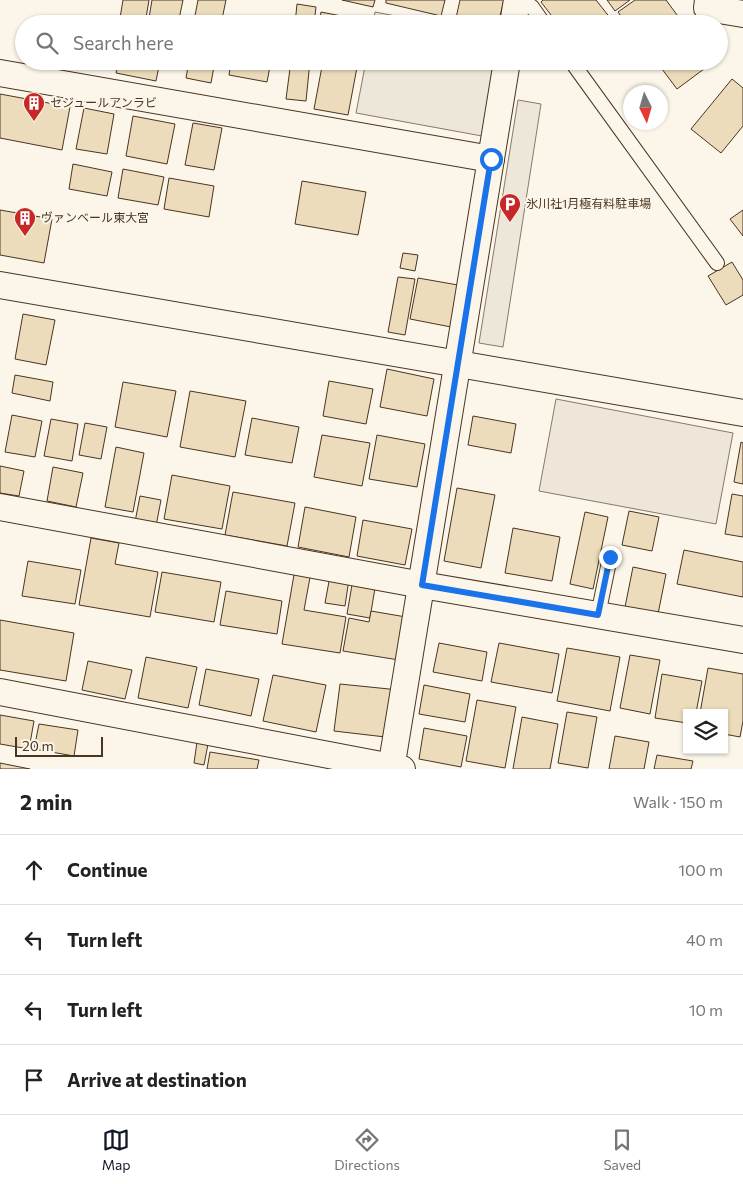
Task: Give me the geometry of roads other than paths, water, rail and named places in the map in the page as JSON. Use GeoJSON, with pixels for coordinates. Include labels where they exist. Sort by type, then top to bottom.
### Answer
{"type":"FeatureCollection","features":[{"type":"Feature","properties":{"kind":"street"},"geometry":{"type":"LineString","coordinates":[[514,15],[517,0]]}},
{"type":"Feature","properties":{"kind":"street"},"geometry":{"type":"LineString","coordinates":[[705,3],[743,14]]}},
{"type":"Feature","properties":{"kind":"street"},"geometry":{"type":"LineString","coordinates":[[0,692],[395,768],[422,585],[506,70]]}},
{"type":"Feature","properties":{"kind":"street"},"geometry":{"type":"LineString","coordinates":[[0,74],[491,159]]}},
{"type":"Feature","properties":{"kind":"street"},"geometry":{"type":"LineString","coordinates":[[0,285],[743,412]]}},
{"type":"Feature","properties":{"kind":"street"},"geometry":{"type":"LineString","coordinates":[[0,507],[422,585],[743,640]]}},
{"type":"Feature","properties":{"kind":"lane"},"geometry":{"type":"LineString","coordinates":[[522,0],[532,7],[538,15]]}},
{"type":"Feature","properties":{"kind":"lane"},"geometry":{"type":"LineString","coordinates":[[578,70],[717,263]]}},
{"type":"Feature","properties":{"kind":"lane"},"geometry":{"type":"LineString","coordinates":[[598,615],[610,557]]}},
{"type":"Feature","properties":{"kind":"place","name":"セジュールアンラビ"},"geometry":{"type":"Point","coordinates":[34,122]}},
{"type":"Feature","properties":{"kind":"place","name":"氷川社1月極有料駐車場"},"geometry":{"type":"Point","coordinates":[510,223]}},
{"type":"Feature","properties":{"kind":"place","name":"ヴァンベール東大宮"},"geometry":{"type":"Point","coordinates":[25,237]}}]}
